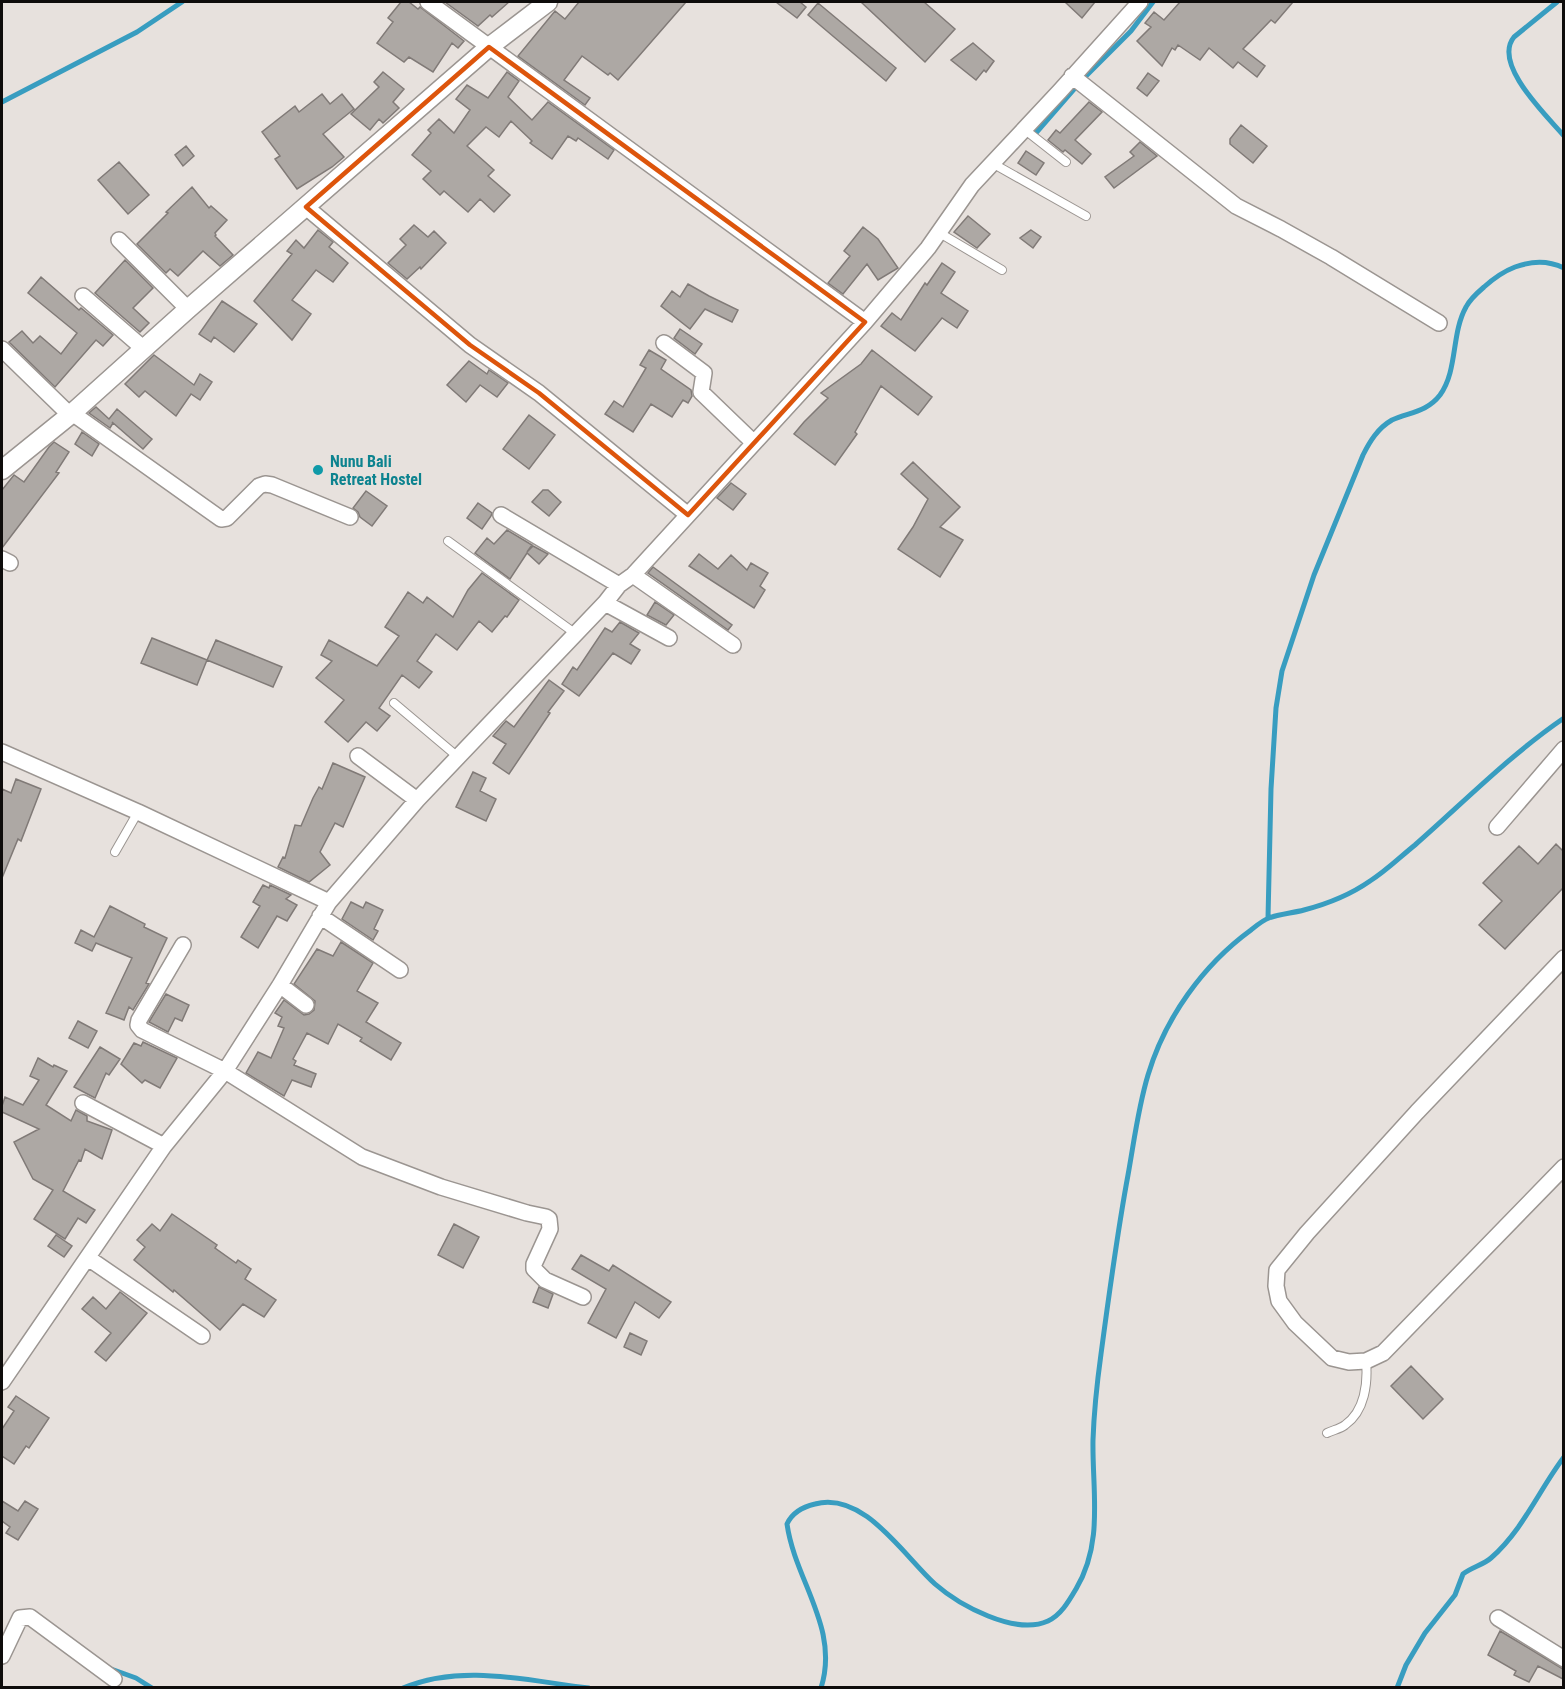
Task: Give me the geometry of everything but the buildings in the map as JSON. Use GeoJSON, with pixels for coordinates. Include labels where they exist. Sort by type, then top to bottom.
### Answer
{"type":"FeatureCollection","features":[{"type":"Feature","properties":{"kind":"street"},"geometry":{"type":"LineString","coordinates":[[428,2],[865,321]]}},
{"type":"Feature","properties":{"kind":"street"},"geometry":{"type":"LineString","coordinates":[[2,470],[71,414],[188,309],[495,52],[549,2]]}},
{"type":"Feature","properties":{"kind":"street"},"geometry":{"type":"LineString","coordinates":[[2,1382],[164,1146],[225,1071],[329,902],[417,800],[576,634],[619,585],[633,575],[865,321],[928,248],[972,185],[1140,2]]}},
{"type":"Feature","properties":{"kind":"street"},"geometry":{"type":"LineString","coordinates":[[1072,76],[1236,206],[1321,251],[1439,323]]}},
{"type":"Feature","properties":{"kind":"street"},"geometry":{"type":"LineString","coordinates":[[308,209],[470,345],[539,393],[688,514]]}},
{"type":"Feature","properties":{"kind":"street"},"geometry":{"type":"LineString","coordinates":[[119,240],[188,309]]}},
{"type":"Feature","properties":{"kind":"street"},"geometry":{"type":"LineString","coordinates":[[83,296],[144,350]]}},
{"type":"Feature","properties":{"kind":"street"},"geometry":{"type":"LineString","coordinates":[[664,343],[704,373],[701,392],[754,442]]}},
{"type":"Feature","properties":{"kind":"street"},"geometry":{"type":"LineString","coordinates":[[2,349],[71,414],[220,519],[227,518],[259,486],[265,484],[272,484],[350,517]]}},
{"type":"Feature","properties":{"kind":"street"},"geometry":{"type":"LineString","coordinates":[[501,515],[619,585]]}},
{"type":"Feature","properties":{"kind":"street"},"geometry":{"type":"LineString","coordinates":[[633,575],[733,645]]}},
{"type":"Feature","properties":{"kind":"street"},"geometry":{"type":"LineString","coordinates":[[605,603],[669,638]]}},
{"type":"Feature","properties":{"kind":"street"},"geometry":{"type":"LineString","coordinates":[[1497,827],[1563,749]]}},
{"type":"Feature","properties":{"kind":"street"},"geometry":{"type":"LineString","coordinates":[[2,753],[138,812],[329,902]]}},
{"type":"Feature","properties":{"kind":"street"},"geometry":{"type":"LineString","coordinates":[[358,756],[417,800]]}},
{"type":"Feature","properties":{"kind":"street"},"geometry":{"type":"LineString","coordinates":[[320,916],[400,970]]}},
{"type":"Feature","properties":{"kind":"street"},"geometry":{"type":"LineString","coordinates":[[183,945],[139,1020],[138,1024],[142,1030],[225,1071],[362,1157],[441,1187],[546,1217],[549,1219],[550,1229],[534,1264],[534,1269],[545,1280],[582,1297]]}},
{"type":"Feature","properties":{"kind":"street"},"geometry":{"type":"LineString","coordinates":[[1563,958],[1417,1112],[1307,1233],[1277,1270],[1276,1286],[1279,1301],[1295,1323],[1332,1358],[1349,1362],[1366,1361],[1383,1353],[1563,1167]]}},
{"type":"Feature","properties":{"kind":"street"},"geometry":{"type":"LineString","coordinates":[[280,985],[306,1005]]}},
{"type":"Feature","properties":{"kind":"street"},"geometry":{"type":"LineString","coordinates":[[83,1103],[164,1146]]}},
{"type":"Feature","properties":{"kind":"street"},"geometry":{"type":"LineString","coordinates":[[88,1258],[202,1336]]}},
{"type":"Feature","properties":{"kind":"street"},"geometry":{"type":"LineString","coordinates":[[2,1656],[20,1618],[27,1616],[114,1679]]}},
{"type":"Feature","properties":{"kind":"street"},"geometry":{"type":"LineString","coordinates":[[1498,1618],[1563,1659]]}},
{"type":"Feature","properties":{"kind":"lane"},"geometry":{"type":"LineString","coordinates":[[1024,129],[1066,162]]}},
{"type":"Feature","properties":{"kind":"lane"},"geometry":{"type":"LineString","coordinates":[[992,163],[1086,216]]}},
{"type":"Feature","properties":{"kind":"lane"},"geometry":{"type":"LineString","coordinates":[[938,232],[1002,270]]}},
{"type":"Feature","properties":{"kind":"lane"},"geometry":{"type":"LineString","coordinates":[[448,541],[576,634]]}},
{"type":"Feature","properties":{"kind":"lane"},"geometry":{"type":"LineString","coordinates":[[394,704],[458,757]]}},
{"type":"Feature","properties":{"kind":"lane"},"geometry":{"type":"LineString","coordinates":[[115,852],[138,812]]}},
{"type":"Feature","properties":{"kind":"lane"},"geometry":{"type":"LineString","coordinates":[[1327,1433],[1344,1426],[1357,1412],[1368,1380],[1366,1361]]}},
{"type":"Feature","properties":{"kind":"highlighted area"},"geometry":{"type":"Polygon","coordinates":[[[489,47],[865,322],[688,515],[539,393],[470,345],[306,207],[489,47]]]}},
{"type":"Feature","properties":{"kind":"waterway"},"geometry":{"type":"LineString","coordinates":[[2,102],[137,32],[182,2]]}},
{"type":"Feature","properties":{"kind":"waterway"},"geometry":{"type":"LineString","coordinates":[[1085,77],[1131,31],[1153,2]]}},
{"type":"Feature","properties":{"kind":"waterway"},"geometry":{"type":"LineString","coordinates":[[1557,2],[1514,37],[1509,48],[1510,61],[1524,89],[1564,136]]}},
{"type":"Feature","properties":{"kind":"waterway"},"geometry":{"type":"LineString","coordinates":[[1035,134],[1075,88]]}},
{"type":"Feature","properties":{"kind":"waterway"},"geometry":{"type":"LineString","coordinates":[[1268,918],[1271,789],[1276,708],[1282,671],[1314,575],[1363,455],[1375,435],[1387,423],[1430,405],[1440,395],[1450,374],[1461,318],[1476,294],[1498,276],[1521,265],[1546,263],[1564,268]]}},
{"type":"Feature","properties":{"kind":"waterway"},"geometry":{"type":"LineString","coordinates":[[821,1688],[825,1666],[825,1645],[821,1625],[798,1565],[787,1524],[795,1514],[810,1505],[833,1503],[850,1507],[866,1516],[881,1528],[935,1584],[958,1601],[988,1616],[1004,1621],[1035,1625],[1053,1618],[1064,1607],[1085,1571],[1093,1535],[1095,1516],[1093,1440],[1097,1386],[1136,1125],[1155,1054],[1175,1013],[1217,959],[1257,925],[1264,920],[1313,908],[1338,898],[1376,877],[1506,763],[1564,718]]}},
{"type":"Feature","properties":{"kind":"waterway"},"geometry":{"type":"LineString","coordinates":[[1397,1688],[1406,1665],[1425,1633],[1455,1595],[1463,1574],[1488,1560],[1502,1547],[1522,1522],[1564,1457]]}},
{"type":"Feature","properties":{"kind":"waterway"},"geometry":{"type":"LineString","coordinates":[[111,1669],[136,1678],[152,1688]]}},
{"type":"Feature","properties":{"kind":"waterway"},"geometry":{"type":"LineString","coordinates":[[403,1688],[449,1676],[472,1675],[519,1678],[589,1688]]}},
{"type":"Feature","properties":{"kind":"place","name":"Nunu Bali Retreat Hostel"},"geometry":{"type":"Point","coordinates":[318,470]}}]}
